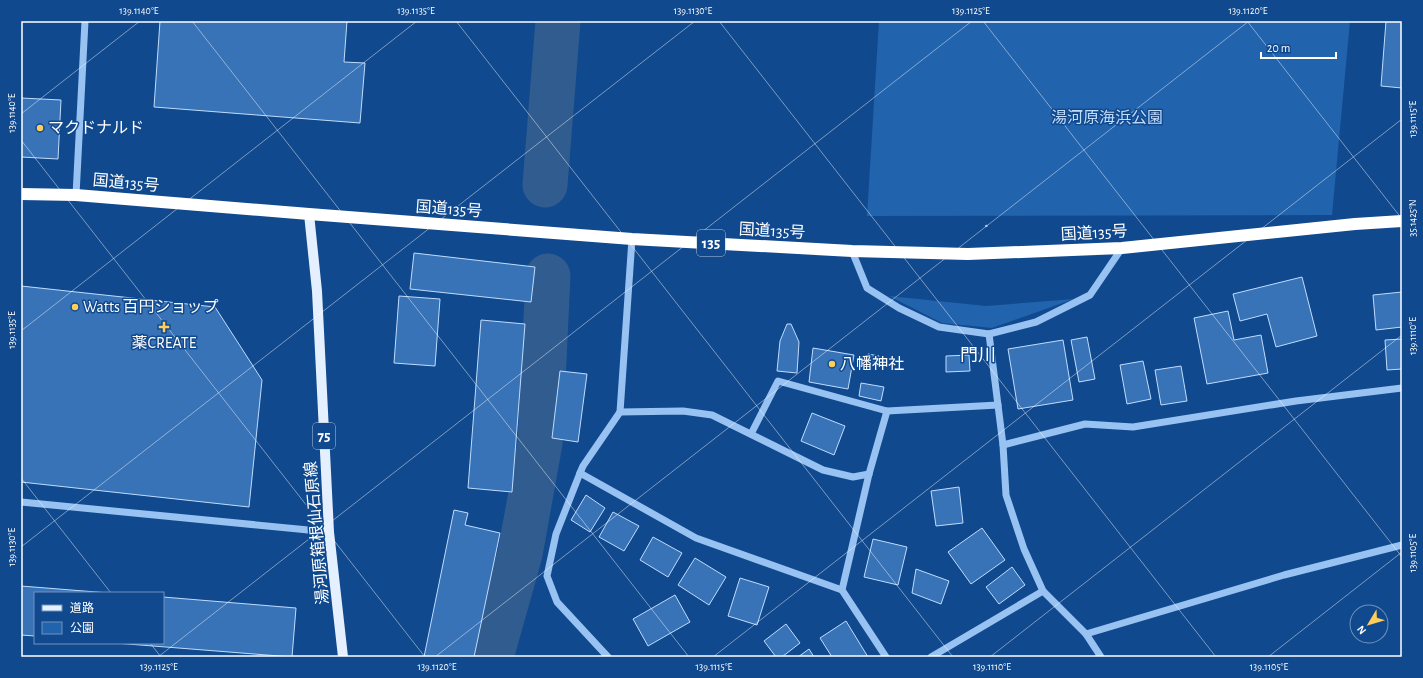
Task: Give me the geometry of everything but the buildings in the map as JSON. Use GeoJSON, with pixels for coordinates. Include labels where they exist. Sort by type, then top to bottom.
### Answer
{"type":"FeatureCollection","features":[{"type":"Feature","properties":{"kind":"highway","name":"国道135号"},"geometry":{"type":"LineString","coordinates":[[21,194],[76,195],[632,239],[852,251],[968,254],[1122,248],[1355,224],[1402,221]]}},
{"type":"Feature","properties":{"kind":"main road","name":"湯河原箱根仙石原線"},"geometry":{"type":"LineString","coordinates":[[308,214],[317,291],[329,532],[343,657]]}},
{"type":"Feature","properties":{"kind":"street"},"geometry":{"type":"LineString","coordinates":[[76,195],[85,21]]}},
{"type":"Feature","properties":{"kind":"street"},"geometry":{"type":"LineString","coordinates":[[608,657],[557,602],[547,576],[556,534],[583,466],[620,412],[632,239]]}},
{"type":"Feature","properties":{"kind":"street"},"geometry":{"type":"LineString","coordinates":[[852,251],[867,288],[899,308],[940,327],[989,334],[1036,322],[1090,295],[1122,248]]}},
{"type":"Feature","properties":{"kind":"street"},"geometry":{"type":"LineString","coordinates":[[989,334],[1003,445],[1006,495],[1024,549],[1043,591],[1086,634],[1101,657]]}},
{"type":"Feature","properties":{"kind":"street"},"geometry":{"type":"LineString","coordinates":[[751,434],[778,381],[887,411],[998,405]]}},
{"type":"Feature","properties":{"kind":"street"},"geometry":{"type":"LineString","coordinates":[[1003,445],[1086,424],[1133,427],[1296,401],[1402,388]]}},
{"type":"Feature","properties":{"kind":"street"},"geometry":{"type":"LineString","coordinates":[[620,412],[682,411],[712,415],[823,470],[853,477],[869,474]]}},
{"type":"Feature","properties":{"kind":"street"},"geometry":{"type":"LineString","coordinates":[[842,590],[869,474],[887,411]]}},
{"type":"Feature","properties":{"kind":"street"},"geometry":{"type":"LineString","coordinates":[[580,473],[696,538],[842,590],[886,657]]}},
{"type":"Feature","properties":{"kind":"street"},"geometry":{"type":"LineString","coordinates":[[21,502],[329,532]]}},
{"type":"Feature","properties":{"kind":"street"},"geometry":{"type":"LineString","coordinates":[[1086,634],[1284,575],[1402,545]]}},
{"type":"Feature","properties":{"kind":"street"},"geometry":{"type":"LineString","coordinates":[[930,657],[1043,591]]}},
{"type":"Feature","properties":{"kind":"green space","name":"湯河原海浜公園"},"geometry":{"type":"Polygon","coordinates":[[[879,21],[1350,21],[1332,215],[867,216],[879,21]]]}},
{"type":"Feature","properties":{"kind":"green space"},"geometry":{"type":"Polygon","coordinates":[[[889,296],[986,306],[1074,299],[992,328],[942,323],[889,296]]]}},
{"type":"Feature","properties":{"kind":"waterway"},"geometry":{"type":"LineString","coordinates":[[545,185],[558,21]]}},
{"type":"Feature","properties":{"kind":"waterway"},"geometry":{"type":"LineString","coordinates":[[491,657],[520,554],[540,443],[548,276]]}},
{"type":"Feature","properties":{"kind":"place","name":"マクドナルド"},"geometry":{"type":"Point","coordinates":[40,128]}},
{"type":"Feature","properties":{"kind":"place","name":"Watts 百円ショップ"},"geometry":{"type":"Point","coordinates":[75,307]}},
{"type":"Feature","properties":{"kind":"place","name":"薬CREATE"},"geometry":{"type":"Point","coordinates":[164,327]}},
{"type":"Feature","properties":{"kind":"place","name":"八幡神社"},"geometry":{"type":"Point","coordinates":[832,364]}},
{"type":"Feature","properties":{"kind":"district","name":"門川"},"geometry":{"type":"Point","coordinates":[978,356]}}]}
